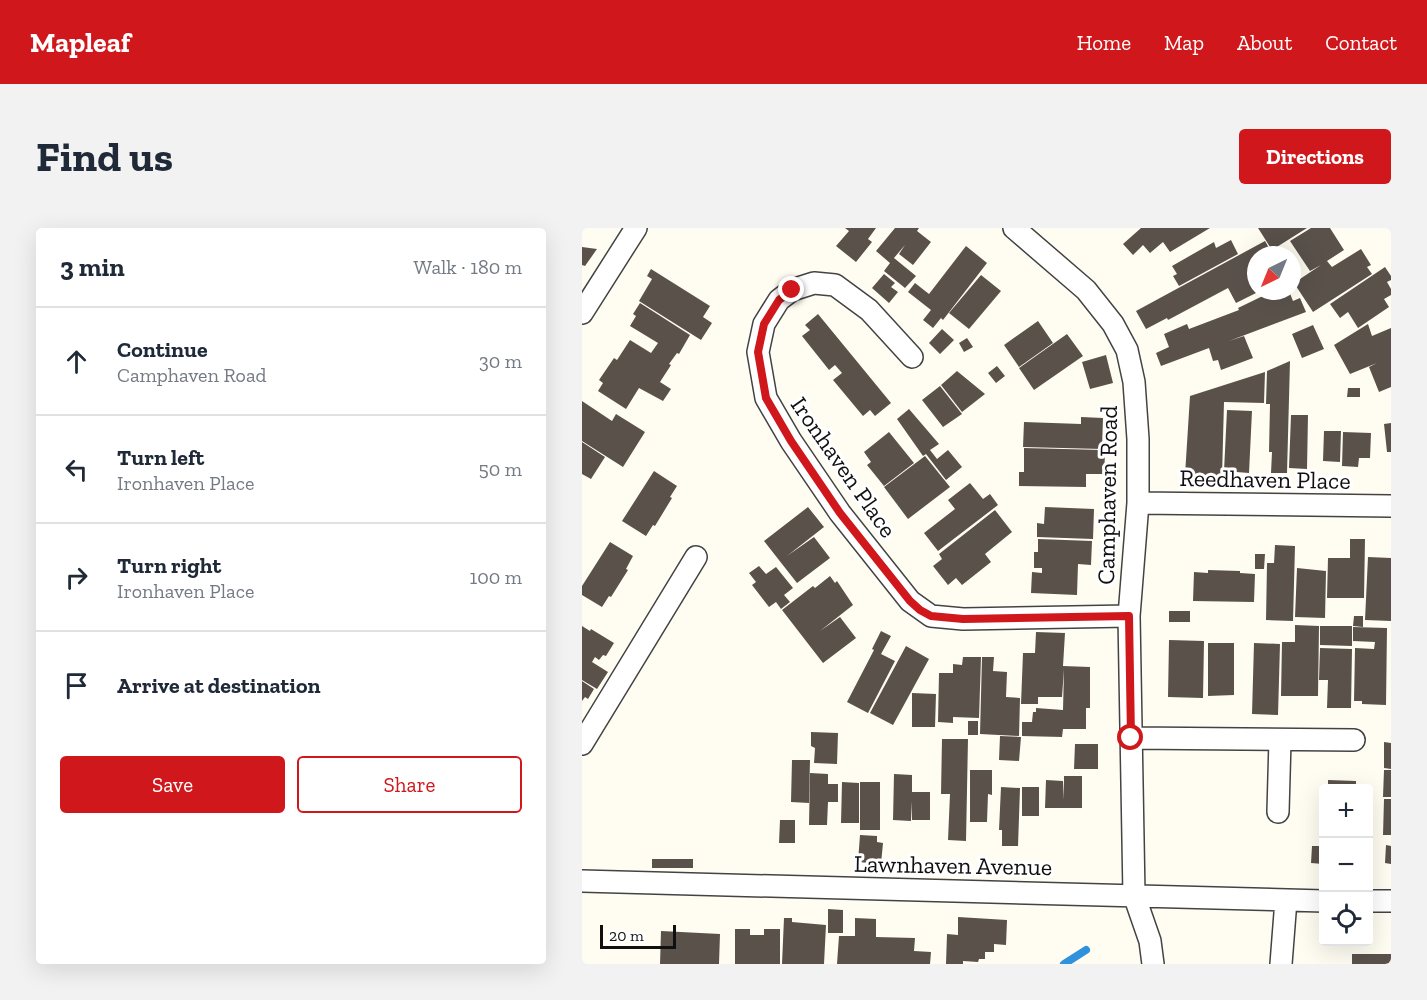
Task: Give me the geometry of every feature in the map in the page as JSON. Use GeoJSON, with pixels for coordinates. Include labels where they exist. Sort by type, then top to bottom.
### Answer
{"type":"FeatureCollection","features":[{"type":"Feature","properties":{"kind":"street"},"geometry":{"type":"LineString","coordinates":[[582,314],[636,228]]}},
{"type":"Feature","properties":{"kind":"street","name":"Camphaven Road"},"geometry":{"type":"LineString","coordinates":[[1014,228],[1086,290],[1113,324],[1127,350],[1134,382],[1138,439],[1137,503],[1129,616],[1134,895],[1150,941],[1153,964]]}},
{"type":"Feature","properties":{"kind":"street","name":"Ironhaven Place"},"geometry":{"type":"LineString","coordinates":[[912,357],[869,310],[835,285],[814,283],[792,290],[779,300],[764,324],[758,352],[766,398],[791,441],[840,513],[910,601],[931,616],[963,619],[1129,616]]}},
{"type":"Feature","properties":{"kind":"street","name":"Reedhaven Place"},"geometry":{"type":"LineString","coordinates":[[1137,503],[1391,506]]}},
{"type":"Feature","properties":{"kind":"street"},"geometry":{"type":"LineString","coordinates":[[582,744],[696,557]]}},
{"type":"Feature","properties":{"kind":"street"},"geometry":{"type":"LineString","coordinates":[[1131,738],[1354,740]]}},
{"type":"Feature","properties":{"kind":"street"},"geometry":{"type":"LineString","coordinates":[[1278,812],[1280,740]]}},
{"type":"Feature","properties":{"kind":"street","name":"Lawnhaven Avenue"},"geometry":{"type":"LineString","coordinates":[[582,881],[1319,901]]}},
{"type":"Feature","properties":{"kind":"street"},"geometry":{"type":"LineString","coordinates":[[1281,964],[1286,900]]}},
{"type":"Feature","properties":{"kind":"street"},"geometry":{"type":"LineString","coordinates":[[1373,901],[1391,901]]}},
{"type":"Feature","properties":{"kind":"building"},"geometry":{"type":"Polygon","coordinates":[[[845,228],[876,228],[868,239],[872,242],[856,262],[836,246],[849,231],[845,228]]]}},
{"type":"Feature","properties":{"kind":"building"},"geometry":{"type":"Polygon","coordinates":[[[895,228],[919,228],[917,231],[931,242],[913,265],[899,254],[905,245],[894,258],[916,276],[905,288],[884,271],[890,263],[876,251],[895,228]]]}},
{"type":"Feature","properties":{"kind":"building"},"geometry":{"type":"Polygon","coordinates":[[[1141,228],[1210,228],[1170,252],[1163,242],[1150,253],[1143,245],[1133,255],[1123,244],[1141,228]]]}},
{"type":"Feature","properties":{"kind":"building"},"geometry":{"type":"Polygon","coordinates":[[[1258,228],[1307,228],[1278,246],[1269,246],[1258,228]]]}},
{"type":"Feature","properties":{"kind":"building"},"geometry":{"type":"Polygon","coordinates":[[[1311,228],[1330,228],[1344,250],[1327,261],[1332,267],[1361,249],[1371,265],[1367,267],[1372,274],[1313,312],[1301,294],[1301,278],[1321,265],[1310,271],[1301,258],[1301,246],[1293,246],[1290,241],[1311,228]]]}},
{"type":"Feature","properties":{"kind":"building"},"geometry":{"type":"Polygon","coordinates":[[[1231,240],[1238,254],[1179,286],[1173,276],[1177,274],[1172,266],[1214,242],[1216,248],[1231,240]]]}},
{"type":"Feature","properties":{"kind":"building"},"geometry":{"type":"Polygon","coordinates":[[[1265,241],[1268,246],[1256,246],[1265,241]]]}},
{"type":"Feature","properties":{"kind":"building"},"geometry":{"type":"Polygon","coordinates":[[[966,246],[987,263],[943,320],[941,318],[933,328],[923,320],[931,310],[908,292],[915,283],[929,294],[966,246]]]}},
{"type":"Feature","properties":{"kind":"building"},"geometry":{"type":"Polygon","coordinates":[[[582,247],[597,249],[585,266],[582,265],[582,247]]]}},
{"type":"Feature","properties":{"kind":"building"},"geometry":{"type":"Polygon","coordinates":[[[1247,251],[1247,298],[1236,303],[1228,288],[1146,329],[1136,311],[1247,251]]]}},
{"type":"Feature","properties":{"kind":"building"},"geometry":{"type":"Polygon","coordinates":[[[1385,267],[1391,276],[1391,280],[1387,282],[1391,295],[1384,299],[1389,307],[1358,328],[1348,312],[1340,318],[1330,304],[1385,267]]]}},
{"type":"Feature","properties":{"kind":"building"},"geometry":{"type":"Polygon","coordinates":[[[651,269],[710,306],[703,317],[712,323],[701,340],[639,301],[652,279],[647,276],[651,269]]]}},
{"type":"Feature","properties":{"kind":"building"},"geometry":{"type":"Polygon","coordinates":[[[884,274],[895,283],[891,287],[898,292],[889,303],[872,288],[884,274]]]}},
{"type":"Feature","properties":{"kind":"building"},"geometry":{"type":"Polygon","coordinates":[[[981,275],[1001,291],[969,329],[949,313],[981,275]]]}},
{"type":"Feature","properties":{"kind":"building"},"geometry":{"type":"Polygon","coordinates":[[[1254,300],[1301,300],[1306,312],[1229,341],[1244,336],[1253,358],[1221,370],[1218,360],[1213,361],[1209,348],[1161,366],[1156,353],[1169,347],[1164,334],[1187,324],[1189,329],[1239,310],[1238,308],[1254,300]]]}},
{"type":"Feature","properties":{"kind":"building"},"geometry":{"type":"Polygon","coordinates":[[[640,303],[690,335],[679,354],[677,353],[669,364],[671,365],[660,382],[671,389],[663,401],[639,388],[626,409],[598,391],[603,383],[599,380],[614,358],[617,360],[630,340],[651,353],[658,343],[630,326],[636,316],[633,314],[640,303]]]}},
{"type":"Feature","properties":{"kind":"building"},"geometry":{"type":"Polygon","coordinates":[[[818,314],[891,403],[875,416],[870,410],[863,416],[833,380],[842,373],[835,365],[829,370],[802,336],[810,330],[805,325],[818,314]]]}},
{"type":"Feature","properties":{"kind":"building"},"geometry":{"type":"Polygon","coordinates":[[[1038,321],[1053,343],[1019,367],[1004,345],[1038,321]]]}},
{"type":"Feature","properties":{"kind":"building"},"geometry":{"type":"Polygon","coordinates":[[[1368,324],[1372,336],[1391,328],[1391,387],[1379,392],[1369,367],[1377,363],[1350,374],[1334,345],[1368,324]]]}},
{"type":"Feature","properties":{"kind":"building"},"geometry":{"type":"Polygon","coordinates":[[[1313,325],[1324,349],[1302,358],[1292,334],[1313,325]]]}},
{"type":"Feature","properties":{"kind":"building"},"geometry":{"type":"Polygon","coordinates":[[[942,329],[954,340],[940,354],[929,343],[942,329]]]}},
{"type":"Feature","properties":{"kind":"building"},"geometry":{"type":"Polygon","coordinates":[[[1067,334],[1083,356],[1034,390],[1019,368],[1067,334]]]}},
{"type":"Feature","properties":{"kind":"building"},"geometry":{"type":"Polygon","coordinates":[[[967,338],[973,347],[964,352],[959,343],[967,338]]]}},
{"type":"Feature","properties":{"kind":"building"},"geometry":{"type":"Polygon","coordinates":[[[1106,355],[1113,383],[1090,389],[1082,362],[1106,355]]]}},
{"type":"Feature","properties":{"kind":"building"},"geometry":{"type":"Polygon","coordinates":[[[1290,361],[1287,473],[1271,473],[1270,404],[1266,404],[1267,371],[1290,361]]]}},
{"type":"Feature","properties":{"kind":"building"},"geometry":{"type":"Polygon","coordinates":[[[997,366],[1005,376],[996,383],[988,373],[997,366]]]}},
{"type":"Feature","properties":{"kind":"building"},"geometry":{"type":"Polygon","coordinates":[[[957,371],[985,394],[962,412],[941,385],[957,371]]]}},
{"type":"Feature","properties":{"kind":"building"},"geometry":{"type":"Polygon","coordinates":[[[1265,372],[1264,403],[1224,402],[1222,477],[1185,475],[1190,396],[1265,372]]]}},
{"type":"Feature","properties":{"kind":"building"},"geometry":{"type":"Polygon","coordinates":[[[940,386],[962,414],[943,427],[922,400],[940,386]]]}},
{"type":"Feature","properties":{"kind":"building"},"geometry":{"type":"Polygon","coordinates":[[[1348,388],[1360,388],[1360,397],[1347,397],[1348,388]]]}},
{"type":"Feature","properties":{"kind":"building"},"geometry":{"type":"Polygon","coordinates":[[[582,401],[612,421],[616,414],[645,432],[623,467],[582,441],[582,401]]]}},
{"type":"Feature","properties":{"kind":"building"},"geometry":{"type":"Polygon","coordinates":[[[909,409],[939,444],[930,450],[937,459],[948,450],[962,467],[946,480],[926,454],[923,456],[897,419],[909,409]]]}},
{"type":"Feature","properties":{"kind":"building"},"geometry":{"type":"Polygon","coordinates":[[[1227,410],[1252,411],[1249,473],[1224,471],[1227,410]]]}},
{"type":"Feature","properties":{"kind":"building"},"geometry":{"type":"Polygon","coordinates":[[[1291,415],[1308,415],[1307,469],[1289,468],[1291,415]]]}},
{"type":"Feature","properties":{"kind":"building"},"geometry":{"type":"Polygon","coordinates":[[[1081,417],[1103,418],[1102,449],[1023,447],[1024,422],[1081,424],[1081,417]]]}},
{"type":"Feature","properties":{"kind":"building"},"geometry":{"type":"Polygon","coordinates":[[[1391,423],[1391,452],[1387,452],[1384,424],[1391,423]]]}},
{"type":"Feature","properties":{"kind":"building"},"geometry":{"type":"Polygon","coordinates":[[[1324,431],[1341,431],[1340,462],[1323,461],[1324,431]]]}},
{"type":"Feature","properties":{"kind":"building"},"geometry":{"type":"Polygon","coordinates":[[[889,432],[914,463],[884,486],[867,465],[871,462],[864,452],[889,432]]]}},
{"type":"Feature","properties":{"kind":"building"},"geometry":{"type":"Polygon","coordinates":[[[1343,432],[1371,433],[1370,458],[1359,458],[1358,467],[1342,466],[1343,432]]]}},
{"type":"Feature","properties":{"kind":"building"},"geometry":{"type":"Polygon","coordinates":[[[582,442],[605,457],[591,479],[582,474],[582,442]]]}},
{"type":"Feature","properties":{"kind":"building"},"geometry":{"type":"Polygon","coordinates":[[[1024,448],[1103,450],[1105,454],[1104,474],[1086,474],[1086,487],[1019,486],[1019,472],[1024,472],[1024,448]]]}},
{"type":"Feature","properties":{"kind":"building"},"geometry":{"type":"Polygon","coordinates":[[[925,456],[950,487],[908,519],[884,487],[925,456]]]}},
{"type":"Feature","properties":{"kind":"building"},"geometry":{"type":"Polygon","coordinates":[[[654,471],[677,486],[655,526],[653,525],[646,536],[622,521],[654,471]]]}},
{"type":"Feature","properties":{"kind":"building"},"geometry":{"type":"Polygon","coordinates":[[[970,483],[983,499],[990,494],[998,505],[938,551],[924,533],[955,509],[948,500],[970,483]]]}},
{"type":"Feature","properties":{"kind":"building"},"geometry":{"type":"Polygon","coordinates":[[[808,507],[824,527],[787,556],[814,537],[830,558],[797,583],[764,541],[808,507]]]}},
{"type":"Feature","properties":{"kind":"building"},"geometry":{"type":"Polygon","coordinates":[[[1045,507],[1094,509],[1093,539],[1037,537],[1037,523],[1044,524],[1045,507]]]}},
{"type":"Feature","properties":{"kind":"building"},"geometry":{"type":"Polygon","coordinates":[[[995,510],[1012,532],[985,554],[991,562],[962,585],[956,578],[948,585],[933,566],[942,559],[939,554],[995,510]]]}},
{"type":"Feature","properties":{"kind":"building"},"geometry":{"type":"Polygon","coordinates":[[[1038,539],[1092,541],[1091,565],[1078,564],[1077,595],[1031,593],[1032,572],[1042,573],[1042,568],[1034,568],[1034,552],[1038,552],[1038,539]]]}},
{"type":"Feature","properties":{"kind":"building"},"geometry":{"type":"Polygon","coordinates":[[[1350,539],[1365,539],[1364,598],[1327,598],[1328,558],[1350,558],[1350,539]]]}},
{"type":"Feature","properties":{"kind":"building"},"geometry":{"type":"Polygon","coordinates":[[[610,542],[633,556],[626,569],[628,570],[602,607],[582,595],[582,586],[610,542]]]}},
{"type":"Feature","properties":{"kind":"building"},"geometry":{"type":"Polygon","coordinates":[[[1275,545],[1295,546],[1293,621],[1266,620],[1267,563],[1274,563],[1275,545]]]}},
{"type":"Feature","properties":{"kind":"building"},"geometry":{"type":"Polygon","coordinates":[[[1255,554],[1265,554],[1264,569],[1255,569],[1255,554]]]}},
{"type":"Feature","properties":{"kind":"building"},"geometry":{"type":"Polygon","coordinates":[[[1368,557],[1391,558],[1391,621],[1365,620],[1368,557]]]}},
{"type":"Feature","properties":{"kind":"building"},"geometry":{"type":"Polygon","coordinates":[[[759,566],[766,574],[776,567],[793,588],[784,595],[790,602],[781,609],[776,602],[769,607],[752,585],[756,582],[749,573],[759,566]]]}},
{"type":"Feature","properties":{"kind":"building"},"geometry":{"type":"Polygon","coordinates":[[[1297,568],[1326,571],[1325,618],[1295,617],[1297,568]]]}},
{"type":"Feature","properties":{"kind":"building"},"geometry":{"type":"Polygon","coordinates":[[[1208,570],[1255,574],[1254,602],[1193,601],[1194,572],[1208,573],[1208,570]]]}},
{"type":"Feature","properties":{"kind":"building"},"geometry":{"type":"Polygon","coordinates":[[[830,576],[835,583],[837,581],[853,605],[820,631],[840,617],[856,638],[823,663],[782,610],[830,576]]]}},
{"type":"Feature","properties":{"kind":"building"},"geometry":{"type":"Polygon","coordinates":[[[1169,611],[1190,611],[1190,622],[1169,622],[1169,611]]]}},
{"type":"Feature","properties":{"kind":"building"},"geometry":{"type":"Polygon","coordinates":[[[1354,616],[1363,616],[1363,627],[1353,626],[1354,616]]]}},
{"type":"Feature","properties":{"kind":"building"},"geometry":{"type":"Polygon","coordinates":[[[1295,625],[1319,626],[1318,696],[1281,696],[1282,642],[1295,642],[1295,625]]]}},
{"type":"Feature","properties":{"kind":"building"},"geometry":{"type":"Polygon","coordinates":[[[582,626],[614,643],[606,656],[603,655],[599,660],[595,657],[592,662],[608,672],[597,689],[582,680],[582,626]]]}},
{"type":"Feature","properties":{"kind":"building"},"geometry":{"type":"Polygon","coordinates":[[[1320,626],[1352,626],[1352,646],[1320,645],[1320,626]]]}},
{"type":"Feature","properties":{"kind":"building"},"geometry":{"type":"Polygon","coordinates":[[[1353,627],[1387,628],[1386,705],[1362,704],[1362,701],[1354,701],[1355,648],[1374,649],[1375,642],[1353,641],[1353,627]]]}},
{"type":"Feature","properties":{"kind":"building"},"geometry":{"type":"Polygon","coordinates":[[[881,631],[891,636],[881,654],[895,661],[868,713],[847,702],[874,650],[872,649],[881,631]]]}},
{"type":"Feature","properties":{"kind":"building"},"geometry":{"type":"Polygon","coordinates":[[[1036,632],[1065,633],[1063,666],[1090,667],[1090,708],[1086,708],[1086,729],[1063,729],[1062,737],[1022,736],[1022,722],[1032,722],[1036,708],[1063,710],[1064,669],[1062,697],[1038,697],[1038,704],[1021,704],[1023,653],[1035,653],[1036,632]]]}},
{"type":"Feature","properties":{"kind":"building"},"geometry":{"type":"Polygon","coordinates":[[[1169,640],[1204,641],[1203,698],[1168,697],[1169,640]]]}},
{"type":"Feature","properties":{"kind":"building"},"geometry":{"type":"Polygon","coordinates":[[[1208,643],[1234,643],[1234,695],[1208,696],[1208,643]]]}},
{"type":"Feature","properties":{"kind":"building"},"geometry":{"type":"Polygon","coordinates":[[[1254,643],[1280,644],[1278,715],[1252,714],[1254,643]]]}},
{"type":"Feature","properties":{"kind":"building"},"geometry":{"type":"Polygon","coordinates":[[[906,646],[929,659],[893,725],[870,713],[906,646]]]}},
{"type":"Feature","properties":{"kind":"building"},"geometry":{"type":"Polygon","coordinates":[[[1320,648],[1352,649],[1351,708],[1327,708],[1328,680],[1319,680],[1320,648]]]}},
{"type":"Feature","properties":{"kind":"building"},"geometry":{"type":"Polygon","coordinates":[[[963,657],[981,657],[979,718],[953,717],[953,723],[938,722],[939,673],[953,673],[953,664],[962,665],[963,657]]]}},
{"type":"Feature","properties":{"kind":"building"},"geometry":{"type":"Polygon","coordinates":[[[982,657],[994,657],[993,671],[1007,672],[1006,697],[1020,698],[1019,736],[980,734],[982,657]]]}},
{"type":"Feature","properties":{"kind":"building"},"geometry":{"type":"Polygon","coordinates":[[[582,681],[594,689],[588,699],[585,697],[582,701],[582,681]]]}},
{"type":"Feature","properties":{"kind":"building"},"geometry":{"type":"Polygon","coordinates":[[[912,693],[936,694],[935,727],[912,727],[912,693]]]}},
{"type":"Feature","properties":{"kind":"building"},"geometry":{"type":"Polygon","coordinates":[[[968,721],[978,721],[978,735],[968,735],[968,721]]]}},
{"type":"Feature","properties":{"kind":"building"},"geometry":{"type":"Polygon","coordinates":[[[811,732],[838,733],[837,764],[814,763],[815,748],[811,746],[811,732]]]}},
{"type":"Feature","properties":{"kind":"building"},"geometry":{"type":"Polygon","coordinates":[[[1000,736],[1021,737],[1019,761],[999,760],[1000,736]]]}},
{"type":"Feature","properties":{"kind":"building"},"geometry":{"type":"Polygon","coordinates":[[[942,739],[968,739],[966,841],[948,840],[950,794],[941,794],[942,739]]]}},
{"type":"Feature","properties":{"kind":"building"},"geometry":{"type":"Polygon","coordinates":[[[1384,742],[1391,743],[1391,769],[1384,768],[1384,742]]]}},
{"type":"Feature","properties":{"kind":"building"},"geometry":{"type":"Polygon","coordinates":[[[1075,744],[1098,744],[1098,769],[1074,769],[1075,744]]]}},
{"type":"Feature","properties":{"kind":"building"},"geometry":{"type":"Polygon","coordinates":[[[792,760],[810,760],[809,803],[791,802],[792,760]]]}},
{"type":"Feature","properties":{"kind":"building"},"geometry":{"type":"Polygon","coordinates":[[[970,770],[992,770],[992,795],[988,794],[987,822],[970,822],[970,770]]]}},
{"type":"Feature","properties":{"kind":"building"},"geometry":{"type":"Polygon","coordinates":[[[1384,770],[1391,770],[1391,797],[1383,797],[1384,770]]]}},
{"type":"Feature","properties":{"kind":"building"},"geometry":{"type":"Polygon","coordinates":[[[810,773],[828,774],[828,784],[838,784],[838,802],[828,802],[827,825],[809,825],[810,773]]]}},
{"type":"Feature","properties":{"kind":"building"},"geometry":{"type":"Polygon","coordinates":[[[894,774],[912,775],[912,792],[930,792],[930,820],[912,820],[911,801],[911,821],[893,820],[894,774]]]}},
{"type":"Feature","properties":{"kind":"building"},"geometry":{"type":"Polygon","coordinates":[[[1064,776],[1082,776],[1082,808],[1045,808],[1046,780],[1063,781],[1064,800],[1064,776]]]}},
{"type":"Feature","properties":{"kind":"building"},"geometry":{"type":"Polygon","coordinates":[[[1328,780],[1356,781],[1356,784],[1328,784],[1328,780]]]}},
{"type":"Feature","properties":{"kind":"building"},"geometry":{"type":"Polygon","coordinates":[[[842,782],[859,783],[859,823],[841,823],[842,782]]]}},
{"type":"Feature","properties":{"kind":"building"},"geometry":{"type":"Polygon","coordinates":[[[860,782],[880,782],[880,830],[860,830],[860,782]]]}},
{"type":"Feature","properties":{"kind":"building"},"geometry":{"type":"Polygon","coordinates":[[[1001,787],[1020,788],[1018,846],[1002,846],[1002,830],[999,830],[1001,787]]]}},
{"type":"Feature","properties":{"kind":"building"},"geometry":{"type":"Polygon","coordinates":[[[1022,787],[1039,787],[1039,816],[1022,816],[1022,787]]]}},
{"type":"Feature","properties":{"kind":"building"},"geometry":{"type":"Polygon","coordinates":[[[1384,799],[1391,799],[1391,835],[1383,835],[1384,799]]]}},
{"type":"Feature","properties":{"kind":"building"},"geometry":{"type":"Polygon","coordinates":[[[780,820],[795,820],[795,843],[779,843],[780,820]]]}},
{"type":"Feature","properties":{"kind":"building"},"geometry":{"type":"Polygon","coordinates":[[[860,835],[877,836],[877,842],[883,843],[881,864],[858,862],[860,835]]]}},
{"type":"Feature","properties":{"kind":"building"},"geometry":{"type":"Polygon","coordinates":[[[1386,845],[1391,846],[1391,864],[1385,863],[1386,845]]]}},
{"type":"Feature","properties":{"kind":"building"},"geometry":{"type":"Polygon","coordinates":[[[1312,846],[1319,846],[1319,864],[1311,863],[1312,846]]]}},
{"type":"Feature","properties":{"kind":"building"},"geometry":{"type":"Polygon","coordinates":[[[652,859],[693,859],[693,868],[652,868],[652,859]]]}},
{"type":"Feature","properties":{"kind":"building"},"geometry":{"type":"Polygon","coordinates":[[[828,909],[843,910],[843,933],[828,933],[828,909]]]}},
{"type":"Feature","properties":{"kind":"building"},"geometry":{"type":"Polygon","coordinates":[[[958,917],[1007,920],[1006,945],[994,944],[994,952],[985,952],[985,959],[979,959],[978,962],[963,961],[963,964],[946,964],[947,934],[958,935],[958,917]]]}},
{"type":"Feature","properties":{"kind":"building"},"geometry":{"type":"Polygon","coordinates":[[[784,918],[792,918],[792,922],[826,925],[824,964],[782,964],[784,918]]]}},
{"type":"Feature","properties":{"kind":"building"},"geometry":{"type":"Polygon","coordinates":[[[855,918],[876,919],[876,937],[915,938],[914,951],[931,952],[930,964],[837,964],[839,936],[855,936],[855,918]]]}},
{"type":"Feature","properties":{"kind":"building"},"geometry":{"type":"Polygon","coordinates":[[[735,929],[750,929],[750,935],[764,935],[764,929],[780,929],[780,964],[735,964],[735,929]]]}},
{"type":"Feature","properties":{"kind":"building"},"geometry":{"type":"Polygon","coordinates":[[[661,931],[720,934],[719,964],[660,964],[661,931]]]}},
{"type":"Feature","properties":{"kind":"building"},"geometry":{"type":"Polygon","coordinates":[[[1352,954],[1391,954],[1391,964],[1352,964],[1352,954]]]}},
{"type":"Feature","properties":{"kind":"waterway"},"geometry":{"type":"LineString","coordinates":[[1064,964],[1086,950]]}},
{"type":"Feature","properties":{"kind":"route"},"geometry":{"type":"LineString","coordinates":[[792,290],[779,300],[764,324],[758,352],[766,398],[791,441],[840,513],[910,601],[931,616],[963,619],[1129,616],[1131,738]]}}]}
